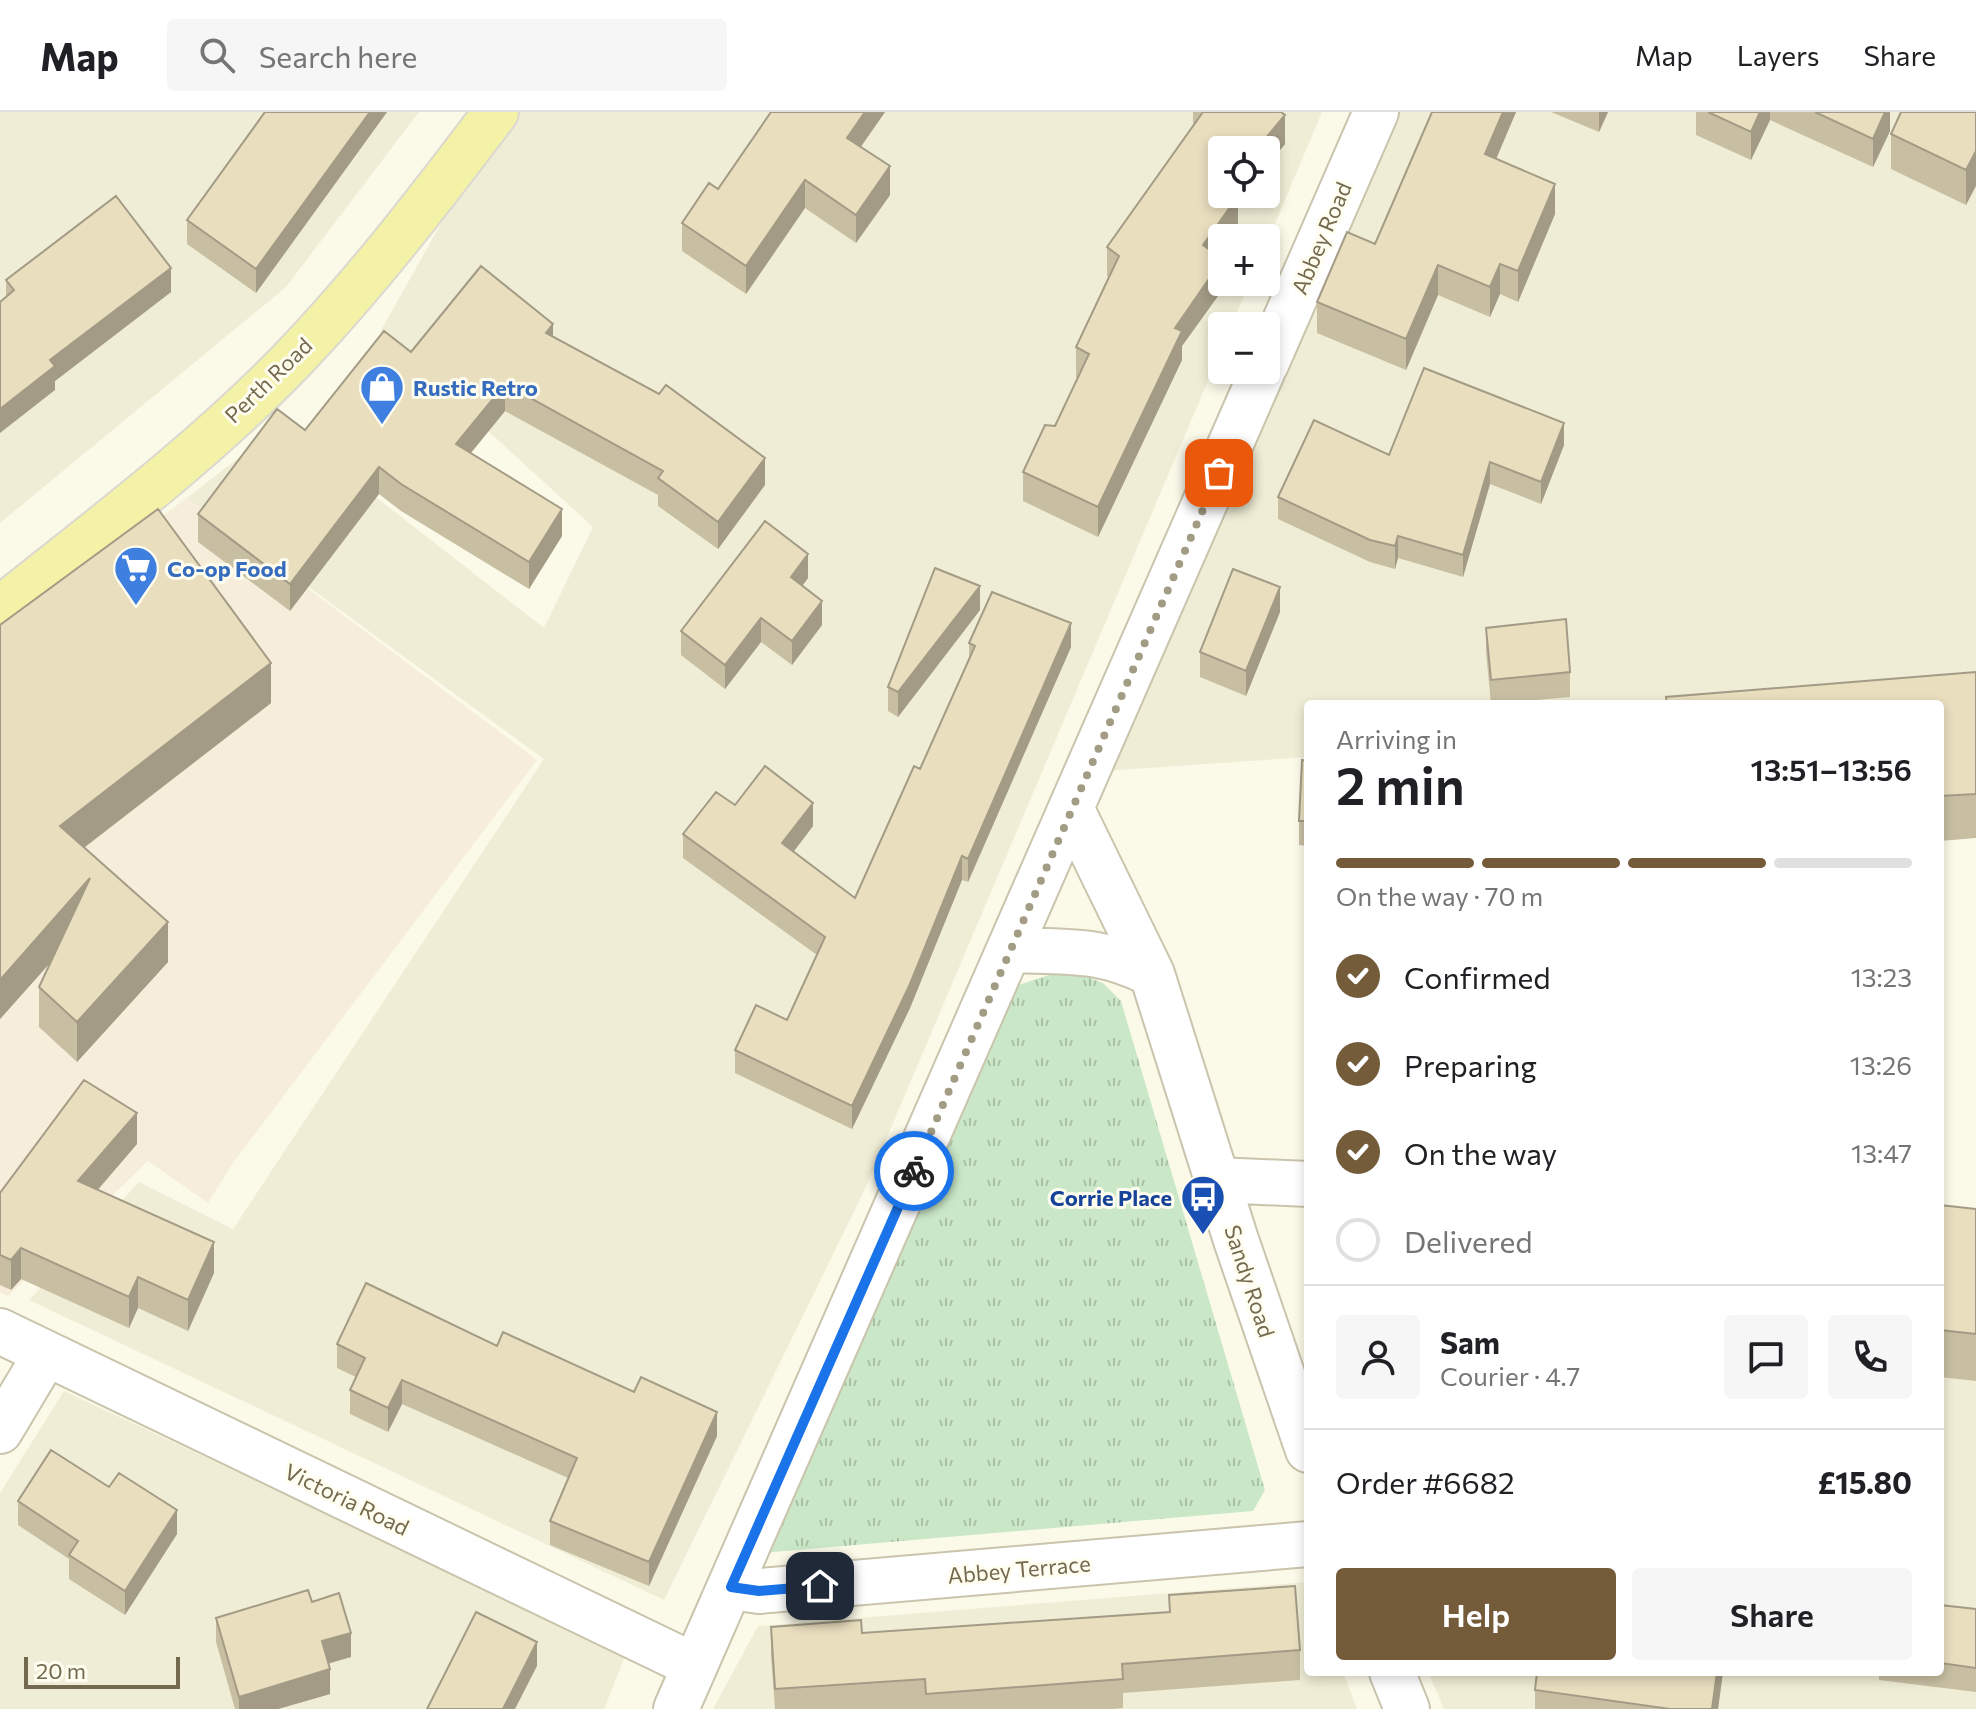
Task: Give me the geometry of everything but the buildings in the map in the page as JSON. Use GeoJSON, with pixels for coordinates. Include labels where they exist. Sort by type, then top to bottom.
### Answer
{"type":"FeatureCollection","features":[{"type":"Feature","properties":{"kind":"main road","name":"Perth Road"},"geometry":{"type":"LineString","coordinates":[[0,609],[145,494],[290,362],[390,251],[496,112]]}},
{"type":"Feature","properties":{"kind":"street","name":"Abbey Road"},"geometry":{"type":"LineString","coordinates":[[1280,332],[1376,112]]}},
{"type":"Feature","properties":{"kind":"street"},"geometry":{"type":"LineString","coordinates":[[676,1709],[1257,384]]}},
{"type":"Feature","properties":{"kind":"street","name":"Sandy Road"},"geometry":{"type":"LineString","coordinates":[[1071,808],[1152,974],[1304,1438]]}},
{"type":"Feature","properties":{"kind":"street"},"geometry":{"type":"LineString","coordinates":[[1011,950],[1079,950],[1125,961],[1152,974]]}},
{"type":"Feature","properties":{"kind":"street"},"geometry":{"type":"LineString","coordinates":[[1218,1180],[1304,1184]]}},
{"type":"Feature","properties":{"kind":"street","name":"Victoria Road"},"geometry":{"type":"LineString","coordinates":[[0,1331],[695,1666]]}},
{"type":"Feature","properties":{"kind":"street"},"geometry":{"type":"LineString","coordinates":[[0,1431],[46,1354]]}},
{"type":"Feature","properties":{"kind":"street","name":"Abbey Terrace"},"geometry":{"type":"LineString","coordinates":[[731,1587],[759,1591],[1304,1544]]}},
{"type":"Feature","properties":{"kind":"street"},"geometry":{"type":"LineString","coordinates":[[1394,1676],[1407,1709]]}},
{"type":"Feature","properties":{"kind":"shaded area"},"geometry":{"type":"Polygon","coordinates":[[[0,112],[419,112],[286,287],[0,523],[0,112]]]}},
{"type":"Feature","properties":{"kind":"shaded area"},"geometry":{"type":"Polygon","coordinates":[[[504,112],[1322,112],[1275,224],[1208,224],[1208,296],[1244,296],[1237,312],[1208,312],[1208,381],[865,1189],[664,1600],[29,1300],[139,1182],[233,1229],[544,759],[187,498],[282,424],[544,628],[593,527],[380,332],[504,112]]]}},
{"type":"Feature","properties":{"kind":"shaded area"},"geometry":{"type":"Polygon","coordinates":[[[1388,112],[1976,112],[1976,698],[1944,701],[1304,700],[1304,757],[1104,771],[1271,384],[1280,384],[1280,363],[1388,112]]]}},
{"type":"Feature","properties":{"kind":"shaded area"},"geometry":{"type":"Polygon","coordinates":[[[187,498],[537,760],[233,1163],[208,1203],[148,1161],[8,1296],[0,1293],[0,630],[187,498]]]}},
{"type":"Feature","properties":{"kind":"shaded area"},"geometry":{"type":"Polygon","coordinates":[[[1976,1230],[1976,1709],[1444,1709],[1430,1676],[1944,1676],[1944,1231],[1976,1230]]]}},
{"type":"Feature","properties":{"kind":"shaded area"},"geometry":{"type":"Polygon","coordinates":[[[64,1391],[626,1654],[604,1709],[0,1709],[0,1493],[64,1391]]]}},
{"type":"Feature","properties":{"kind":"shaded area"},"geometry":{"type":"Polygon","coordinates":[[[1304,1582],[1304,1676],[1345,1676],[1357,1709],[713,1709],[758,1626],[1304,1582]]]}},
{"type":"Feature","properties":{"kind":"green space"},"geometry":{"type":"Polygon","coordinates":[[[1076,973],[1103,983],[1121,1001],[1265,1490],[1253,1511],[761,1553],[1006,989],[1052,974],[1076,973]]]}},
{"type":"Feature","properties":{"kind":"way so far"},"geometry":{"type":"LineString","coordinates":[[914,1171],[1219,473]]}},
{"type":"Feature","properties":{"kind":"place","name":"Rustic Retro"},"geometry":{"type":"Point","coordinates":[382,426]}},
{"type":"Feature","properties":{"kind":"place","name":"Co-op Food"},"geometry":{"type":"Point","coordinates":[136,607]}},
{"type":"Feature","properties":{"kind":"place","name":"Corrie Place"},"geometry":{"type":"Point","coordinates":[1203,1236]}},
{"type":"Feature","properties":{"kind":"route"},"geometry":{"type":"LineString","coordinates":[[820,1586],[759,1591],[731,1587],[914,1171]]}}]}
